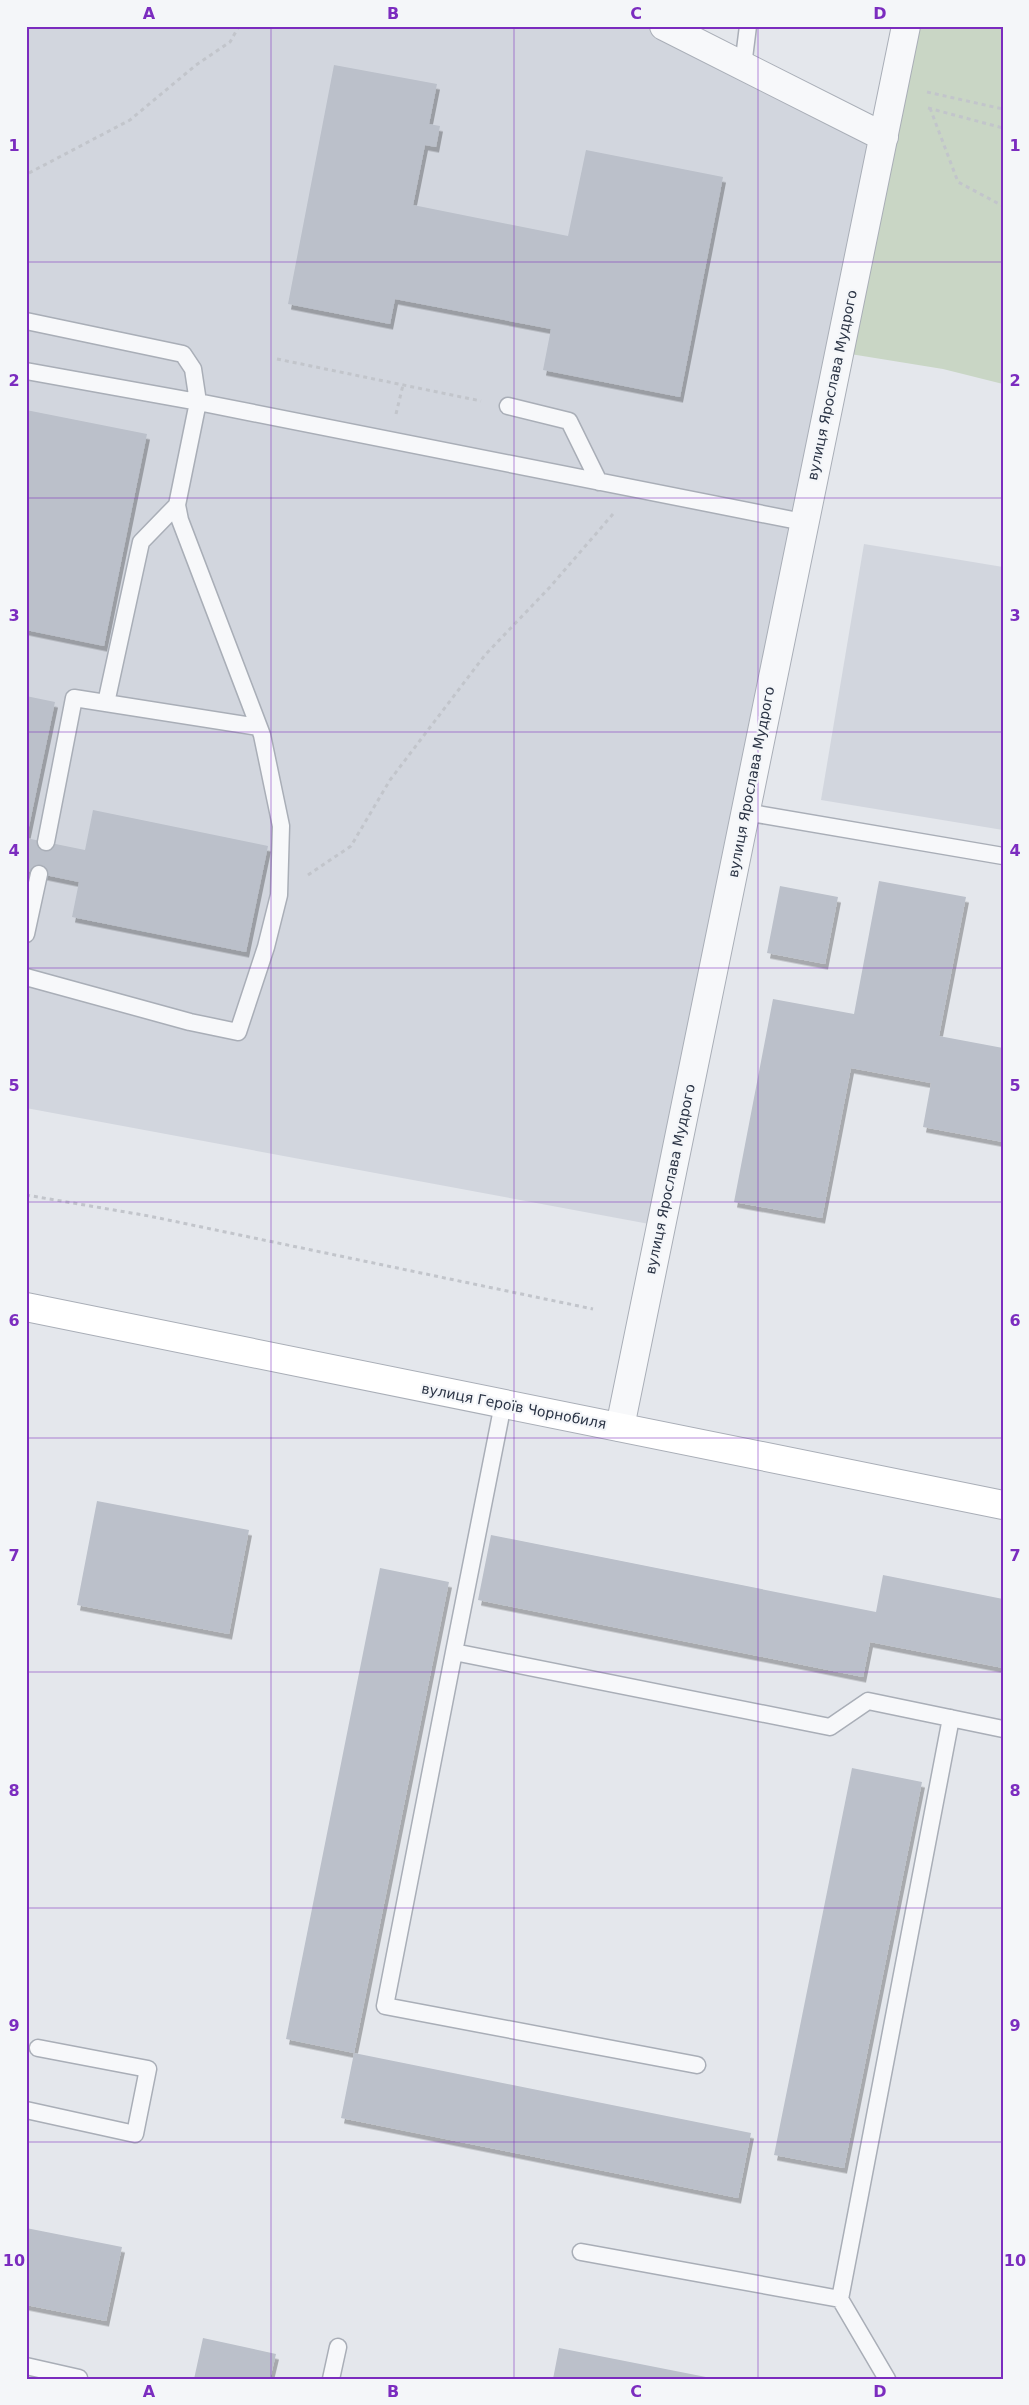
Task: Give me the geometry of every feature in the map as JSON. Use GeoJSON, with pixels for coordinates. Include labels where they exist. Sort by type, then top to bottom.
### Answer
{"type":"FeatureCollection","features":[{"type":"Feature","properties":{"kind":"street"},"geometry":{"type":"LineString","coordinates":[[664,26],[884,137]]}},
{"type":"Feature","properties":{"kind":"street","name":"вулиця Ярослава Мудрого"},"geometry":{"type":"LineString","coordinates":[[620,1427],[803,522],[906,26]]}},
{"type":"Feature","properties":{"kind":"street","name":"вулиця Героїв Чорнобиля"},"geometry":{"type":"LineString","coordinates":[[26,1307],[1003,1505]]}},
{"type":"Feature","properties":{"kind":"lane"},"geometry":{"type":"LineString","coordinates":[[743,66],[748,26]]}},
{"type":"Feature","properties":{"kind":"lane"},"geometry":{"type":"LineString","coordinates":[[26,321],[183,354],[193,369],[198,402],[177,505],[180,520],[259,727],[281,826],[279,895],[266,947],[238,1032],[190,1022],[26,976]]}},
{"type":"Feature","properties":{"kind":"lane"},"geometry":{"type":"LineString","coordinates":[[26,371],[198,402],[803,522]]}},
{"type":"Feature","properties":{"kind":"lane"},"geometry":{"type":"LineString","coordinates":[[508,406],[569,421],[599,482]]}},
{"type":"Feature","properties":{"kind":"lane"},"geometry":{"type":"LineString","coordinates":[[106,703],[141,542],[177,505]]}},
{"type":"Feature","properties":{"kind":"lane"},"geometry":{"type":"LineString","coordinates":[[46,842],[74,698],[259,727]]}},
{"type":"Feature","properties":{"kind":"lane"},"geometry":{"type":"LineString","coordinates":[[745,812],[1003,856]]}},
{"type":"Feature","properties":{"kind":"lane"},"geometry":{"type":"LineString","coordinates":[[26,934],[40,874]]}},
{"type":"Feature","properties":{"kind":"lane"},"geometry":{"type":"LineString","coordinates":[[503,1404],[385,2006],[697,2065]]}},
{"type":"Feature","properties":{"kind":"lane"},"geometry":{"type":"LineString","coordinates":[[454,1652],[830,1727],[868,1701],[1003,1729]]}},
{"type":"Feature","properties":{"kind":"lane"},"geometry":{"type":"LineString","coordinates":[[888,2379],[840,2299],[951,1718]]}},
{"type":"Feature","properties":{"kind":"lane"},"geometry":{"type":"LineString","coordinates":[[26,2110],[135,2134],[148,2069],[38,2048]]}},
{"type":"Feature","properties":{"kind":"lane"},"geometry":{"type":"LineString","coordinates":[[581,2252],[840,2299]]}},
{"type":"Feature","properties":{"kind":"lane"},"geometry":{"type":"LineString","coordinates":[[331,2379],[338,2347]]}},
{"type":"Feature","properties":{"kind":"lane"},"geometry":{"type":"LineString","coordinates":[[26,2366],[79,2378]]}},
{"type":"Feature","properties":{"kind":"path"},"geometry":{"type":"LineString","coordinates":[[29,173],[130,120],[196,65],[230,42],[238,26]]}},
{"type":"Feature","properties":{"kind":"path"},"geometry":{"type":"LineString","coordinates":[[893,92],[930,108],[1003,128]]}},
{"type":"Feature","properties":{"kind":"path"},"geometry":{"type":"LineString","coordinates":[[893,92],[1003,109]]}},
{"type":"Feature","properties":{"kind":"path"},"geometry":{"type":"LineString","coordinates":[[930,108],[958,182],[1003,206]]}},
{"type":"Feature","properties":{"kind":"path"},"geometry":{"type":"LineString","coordinates":[[277,359],[508,406]]}},
{"type":"Feature","properties":{"kind":"path"},"geometry":{"type":"LineString","coordinates":[[279,895],[351,846],[390,780],[485,655],[550,587],[615,512],[641,490]]}},
{"type":"Feature","properties":{"kind":"path"},"geometry":{"type":"LineString","coordinates":[[26,1195],[149,1216],[593,1309]]}},
{"type":"Feature","properties":{"kind":"shaded area"},"geometry":{"type":"Polygon","coordinates":[[[26,26],[664,26],[882,135],[660,1226],[26,1108],[26,26]]]}},
{"type":"Feature","properties":{"kind":"shaded area"},"geometry":{"type":"Polygon","coordinates":[[[864,544],[1003,567],[1003,830],[821,800],[864,544]]]}},
{"type":"Feature","properties":{"kind":"green space"},"geometry":{"type":"Polygon","coordinates":[[[903,26],[1003,26],[1003,384],[943,369],[838,352],[903,26]]]}},
{"type":"Feature","properties":{"kind":"building"},"geometry":{"type":"Polygon","coordinates":[[[334,65],[437,84],[429,124],[440,126],[436,147],[425,145],[413,205],[568,236],[586,150],[723,177],[680,397],[543,370],[551,329],[395,299],[390,324],[288,304],[334,65]]]}},
{"type":"Feature","properties":{"kind":"building"},"geometry":{"type":"Polygon","coordinates":[[[26,410],[147,434],[104,646],[26,630],[26,410]]]}},
{"type":"Feature","properties":{"kind":"building"},"geometry":{"type":"Polygon","coordinates":[[[26,696],[55,702],[27,836],[26,836],[26,696]]]}},
{"type":"Feature","properties":{"kind":"building"},"geometry":{"type":"Polygon","coordinates":[[[93,810],[268,846],[246,952],[72,917],[79,882],[26,871],[26,838],[85,850],[93,810]]]}},
{"type":"Feature","properties":{"kind":"building"},"geometry":{"type":"Polygon","coordinates":[[[879,881],[966,897],[939,1036],[1003,1048],[1003,1142],[923,1127],[931,1083],[851,1068],[822,1218],[734,1202],[773,999],[854,1014],[879,881]]]}},
{"type":"Feature","properties":{"kind":"building"},"geometry":{"type":"Polygon","coordinates":[[[780,886],[838,897],[825,964],[767,953],[780,886]]]}},
{"type":"Feature","properties":{"kind":"building"},"geometry":{"type":"Polygon","coordinates":[[[97,1501],[249,1530],[229,1634],[77,1605],[97,1501]]]}},
{"type":"Feature","properties":{"kind":"building"},"geometry":{"type":"Polygon","coordinates":[[[491,1535],[876,1612],[883,1575],[1003,1599],[1003,1668],[870,1642],[863,1677],[478,1600],[491,1535]]]}},
{"type":"Feature","properties":{"kind":"building"},"geometry":{"type":"Polygon","coordinates":[[[380,1568],[449,1582],[354,2053],[286,2039],[380,1568]]]}},
{"type":"Feature","properties":{"kind":"building"},"geometry":{"type":"Polygon","coordinates":[[[852,1768],[922,1782],[844,2168],[774,2155],[852,1768]]]}},
{"type":"Feature","properties":{"kind":"building"},"geometry":{"type":"Polygon","coordinates":[[[354,2053],[751,2133],[738,2198],[341,2118],[354,2053]]]}},
{"type":"Feature","properties":{"kind":"building"},"geometry":{"type":"Polygon","coordinates":[[[26,2228],[122,2247],[106,2321],[26,2305],[26,2228]]]}},
{"type":"Feature","properties":{"kind":"building"},"geometry":{"type":"Polygon","coordinates":[[[203,2338],[276,2354],[270,2379],[194,2379],[203,2338]]]}},
{"type":"Feature","properties":{"kind":"building"},"geometry":{"type":"Polygon","coordinates":[[[559,2348],[711,2378],[711,2379],[553,2379],[559,2348]]]}}]}
